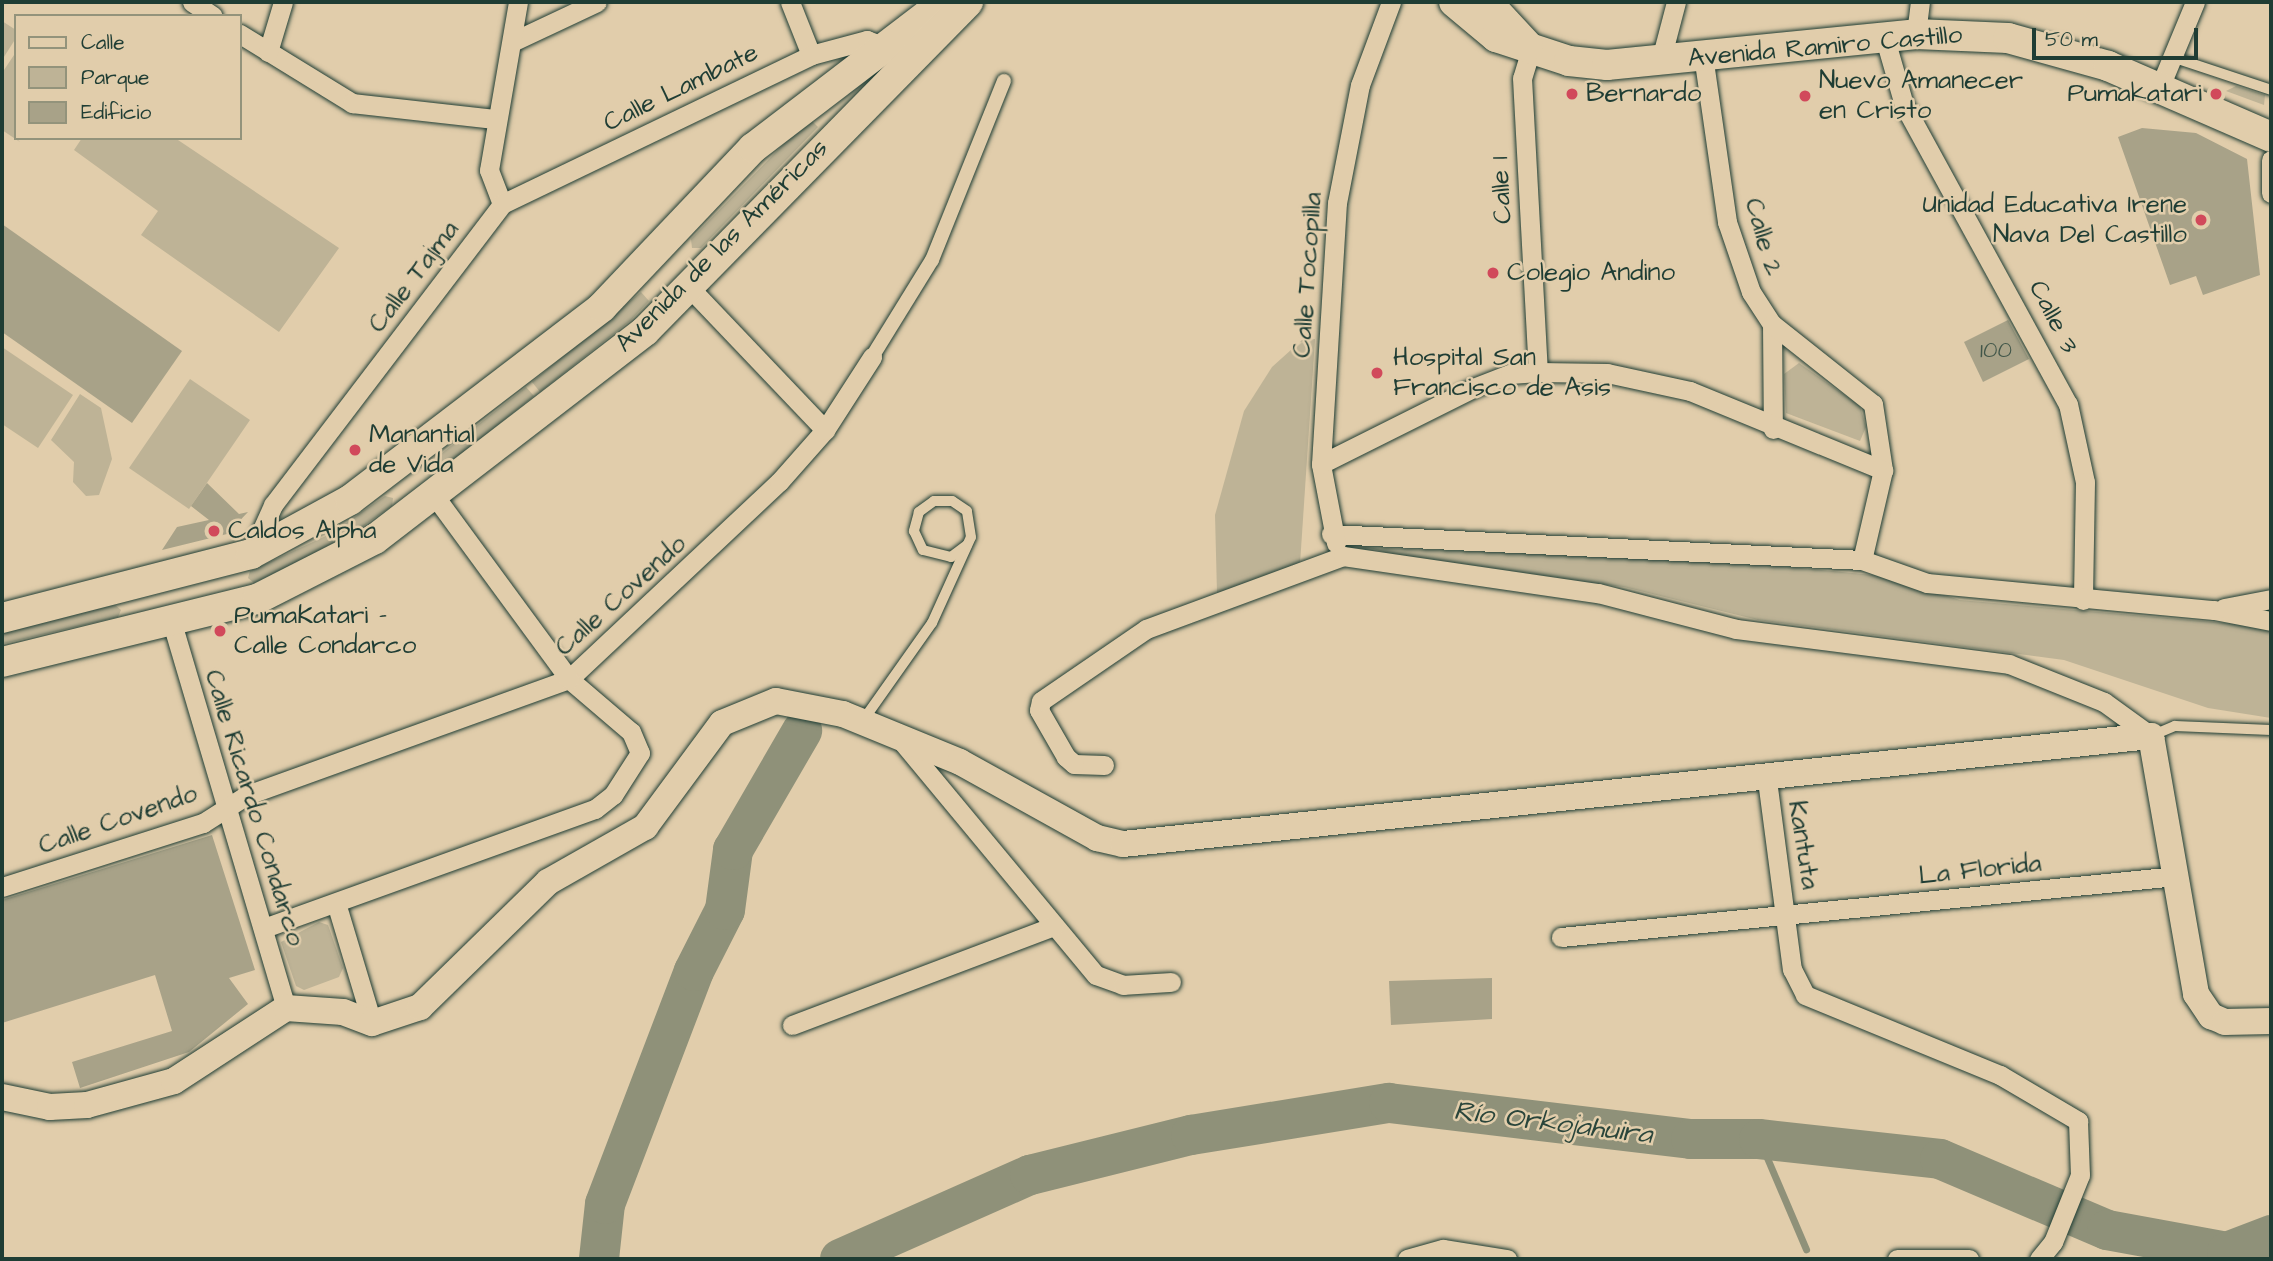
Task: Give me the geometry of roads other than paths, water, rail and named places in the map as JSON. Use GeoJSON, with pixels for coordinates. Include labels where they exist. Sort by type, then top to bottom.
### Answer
{"type":"FeatureCollection","features":[{"type":"Feature","properties":{"kind":"main road","name":"Avenida de las Américas"},"geometry":{"type":"LineString","coordinates":[[2,662],[172,623],[257,599],[321,571],[433,494],[645,331],[897,57],[944,2]]}},
{"type":"Feature","properties":{"kind":"main road","name":"Avenida de las Américas"},"geometry":{"type":"LineString","coordinates":[[2,618],[161,580],[251,554],[292,537],[407,460],[602,307],[753,148],[897,57],[968,2]]}},
{"type":"Feature","properties":{"kind":"main road","name":"Avenida Ramiro Castillo"},"geometry":{"type":"LineString","coordinates":[[1454,2],[1496,37],[1531,49],[1607,65],[1660,63],[1703,55],[1885,40],[1916,34],[2008,38],[2108,66],[2271,137]]}},
{"type":"Feature","properties":{"kind":"main road"},"geometry":{"type":"LineString","coordinates":[[1487,2],[1531,49]]}},
{"type":"Feature","properties":{"kind":"main road"},"geometry":{"type":"LineString","coordinates":[[654,254],[688,286]]}},
{"type":"Feature","properties":{"kind":"main road"},"geometry":{"type":"LineString","coordinates":[[407,460],[433,494]]}},
{"type":"Feature","properties":{"kind":"main road"},"geometry":{"type":"LineString","coordinates":[[161,580],[172,623]]}},
{"type":"Feature","properties":{"kind":"main road"},"geometry":{"type":"LineString","coordinates":[[2,1097],[50,1107],[87,1105],[174,1081],[286,1008],[343,1012],[372,1023],[436,998],[548,882],[645,827],[722,723],[776,701],[808,703],[862,723],[904,744],[960,762],[1097,838],[1124,844],[1767,780],[2151,736],[2202,1006],[2225,1021],[2271,1021]]}},
{"type":"Feature","properties":{"kind":"street"},"geometry":{"type":"LineString","coordinates":[[192,2],[210,14]]}},
{"type":"Feature","properties":{"kind":"street"},"geometry":{"type":"LineString","coordinates":[[268,52],[283,2]]}},
{"type":"Feature","properties":{"kind":"street"},"geometry":{"type":"LineString","coordinates":[[502,204],[489,170],[494,119],[516,40],[517,2]]}},
{"type":"Feature","properties":{"kind":"street"},"geometry":{"type":"LineString","coordinates":[[516,40],[597,2]]}},
{"type":"Feature","properties":{"kind":"street"},"geometry":{"type":"LineString","coordinates":[[789,2],[811,55]]}},
{"type":"Feature","properties":{"kind":"street","name":"Calle Tocopilla"},"geometry":{"type":"LineString","coordinates":[[1343,556],[1331,534],[1321,464],[1337,203],[1360,85],[1391,2]]}},
{"type":"Feature","properties":{"kind":"street"},"geometry":{"type":"LineString","coordinates":[[1660,63],[1676,2]]}},
{"type":"Feature","properties":{"kind":"street"},"geometry":{"type":"LineString","coordinates":[[1916,34],[1920,2]]}},
{"type":"Feature","properties":{"kind":"street"},"geometry":{"type":"LineString","coordinates":[[2159,89],[2195,2]]}},
{"type":"Feature","properties":{"kind":"street"},"geometry":{"type":"LineString","coordinates":[[242,35],[352,103],[494,119]]}},
{"type":"Feature","properties":{"kind":"street","name":"Calle Lambate"},"geometry":{"type":"LineString","coordinates":[[502,204],[811,55],[867,40],[897,57]]}},
{"type":"Feature","properties":{"kind":"street","name":"Calle 3"},"geometry":{"type":"LineString","coordinates":[[1885,40],[1904,104],[2068,404],[2085,482],[2083,600]]}},
{"type":"Feature","properties":{"kind":"street","name":"Calle 1"},"geometry":{"type":"LineString","coordinates":[[1531,49],[1522,78],[1538,372]]}},
{"type":"Feature","properties":{"kind":"street","name":"Calle 2"},"geometry":{"type":"LineString","coordinates":[[1703,55],[1727,222],[1751,292],[1772,324]]}},
{"type":"Feature","properties":{"kind":"street","name":"Calle Covendo"},"geometry":{"type":"LineString","coordinates":[[2,887],[203,823],[247,795],[569,679],[714,549],[825,430],[932,260],[1004,81]]}},
{"type":"Feature","properties":{"kind":"street"},"geometry":{"type":"LineString","coordinates":[[2271,160],[2271,193]]}},
{"type":"Feature","properties":{"kind":"street","name":"Calle Tajma"},"geometry":{"type":"LineString","coordinates":[[251,554],[274,505],[502,204]]}},
{"type":"Feature","properties":{"kind":"street"},"geometry":{"type":"LineString","coordinates":[[688,286],[825,430]]}},
{"type":"Feature","properties":{"kind":"street"},"geometry":{"type":"LineString","coordinates":[[1772,324],[1864,392],[1873,404],[1883,470],[1863,560]]}},
{"type":"Feature","properties":{"kind":"street"},"geometry":{"type":"LineString","coordinates":[[1772,324],[1773,429]]}},
{"type":"Feature","properties":{"kind":"street"},"geometry":{"type":"LineString","coordinates":[[1321,464],[1473,388],[1510,374],[1538,372],[1607,373],[1690,391],[1773,429],[1883,470]]}},
{"type":"Feature","properties":{"kind":"street"},"geometry":{"type":"LineString","coordinates":[[264,928],[337,906],[595,809],[613,795],[640,753],[631,732],[569,679],[433,494]]}},
{"type":"Feature","properties":{"kind":"street"},"geometry":{"type":"LineString","coordinates":[[1331,534],[1863,560],[1927,583],[2083,600],[2214,610],[2271,621]]}},
{"type":"Feature","properties":{"kind":"street"},"geometry":{"type":"LineString","coordinates":[[1104,765],[1074,764],[1066,757],[1039,710],[1041,702],[1146,629],[1343,556],[1598,593],[1736,629],[2008,664],[2104,702],[2151,736]]}},
{"type":"Feature","properties":{"kind":"street"},"geometry":{"type":"LineString","coordinates":[[2214,610],[2271,599]]}},
{"type":"Feature","properties":{"kind":"street","name":"Calle Ricardo Condarco"},"geometry":{"type":"LineString","coordinates":[[172,623],[224,809],[264,928],[286,1008]]}},
{"type":"Feature","properties":{"kind":"street"},"geometry":{"type":"LineString","coordinates":[[904,744],[1097,975],[1123,985],[1171,982]]}},
{"type":"Feature","properties":{"kind":"street","name":"Kantuta"},"geometry":{"type":"LineString","coordinates":[[1767,780],[1788,917],[1792,969],[1805,995],[1925,1041],[2066,1111],[2083,1136],[2080,1175],[2053,1242],[2039,1259]]}},
{"type":"Feature","properties":{"kind":"street","name":"La Florida"},"geometry":{"type":"LineString","coordinates":[[1561,937],[1788,917],[2178,876]]}},
{"type":"Feature","properties":{"kind":"street"},"geometry":{"type":"LineString","coordinates":[[337,906],[372,1023]]}},
{"type":"Feature","properties":{"kind":"street"},"geometry":{"type":"LineString","coordinates":[[792,1025],[1054,926]]}},
{"type":"Feature","properties":{"kind":"street"},"geometry":{"type":"LineString","coordinates":[[1415,1258],[1475,1250],[1507,1259]]}},
{"type":"Feature","properties":{"kind":"street"},"geometry":{"type":"LineString","coordinates":[[1897,1259],[1969,1259]]}},
{"type":"Feature","properties":{"kind":"lane"},"geometry":{"type":"LineString","coordinates":[[2172,57],[2271,90]]}},
{"type":"Feature","properties":{"kind":"lane"},"geometry":{"type":"LineString","coordinates":[[862,723],[932,624],[967,545],[971,519],[960,505],[934,501],[919,512],[914,531],[923,550],[951,557],[967,545]]}},
{"type":"Feature","properties":{"kind":"lane"},"geometry":{"type":"LineString","coordinates":[[2151,736],[2175,726],[2271,730]]}},
{"type":"Feature","properties":{"kind":"waterway"},"geometry":{"type":"LineString","coordinates":[[599,1259],[605,1204],[694,971],[725,910],[733,850],[802,731]]}},
{"type":"Feature","properties":{"kind":"waterway","name":"Río Orkojahuira"},"geometry":{"type":"LineString","coordinates":[[840,1259],[1030,1175],[1191,1135],[1389,1103],[1691,1139],[1759,1139],[1940,1159],[2107,1230],[2227,1252],[2271,1235]]}},
{"type":"Feature","properties":{"kind":"waterway"},"geometry":{"type":"LineString","coordinates":[[1759,1139],[1806,1249]]}},
{"type":"Feature","properties":{"kind":"place","name":"Bernardo"},"geometry":{"type":"Point","coordinates":[1572,94]}},
{"type":"Feature","properties":{"kind":"place","name":"Pumakatari"},"geometry":{"type":"Point","coordinates":[2216,94]}},
{"type":"Feature","properties":{"kind":"place","name":"Nuevo Amanecer en Cristo"},"geometry":{"type":"Point","coordinates":[1805,96]}},
{"type":"Feature","properties":{"kind":"place","name":"Unidad Educativa Irene Nava Del Castillo"},"geometry":{"type":"Point","coordinates":[2201,220]}},
{"type":"Feature","properties":{"kind":"place","name":"Colegio Andino"},"geometry":{"type":"Point","coordinates":[1493,273]}},
{"type":"Feature","properties":{"kind":"place","name":"Hospital San Francisco de Asis"},"geometry":{"type":"Point","coordinates":[1377,373]}},
{"type":"Feature","properties":{"kind":"place","name":"Manantial de Vida"},"geometry":{"type":"Point","coordinates":[355,450]}},
{"type":"Feature","properties":{"kind":"place","name":"Caldos Alpha"},"geometry":{"type":"Point","coordinates":[214,531]}},
{"type":"Feature","properties":{"kind":"place","name":"PumaKatari - Calle Condarco"},"geometry":{"type":"Point","coordinates":[220,631]}}]}
